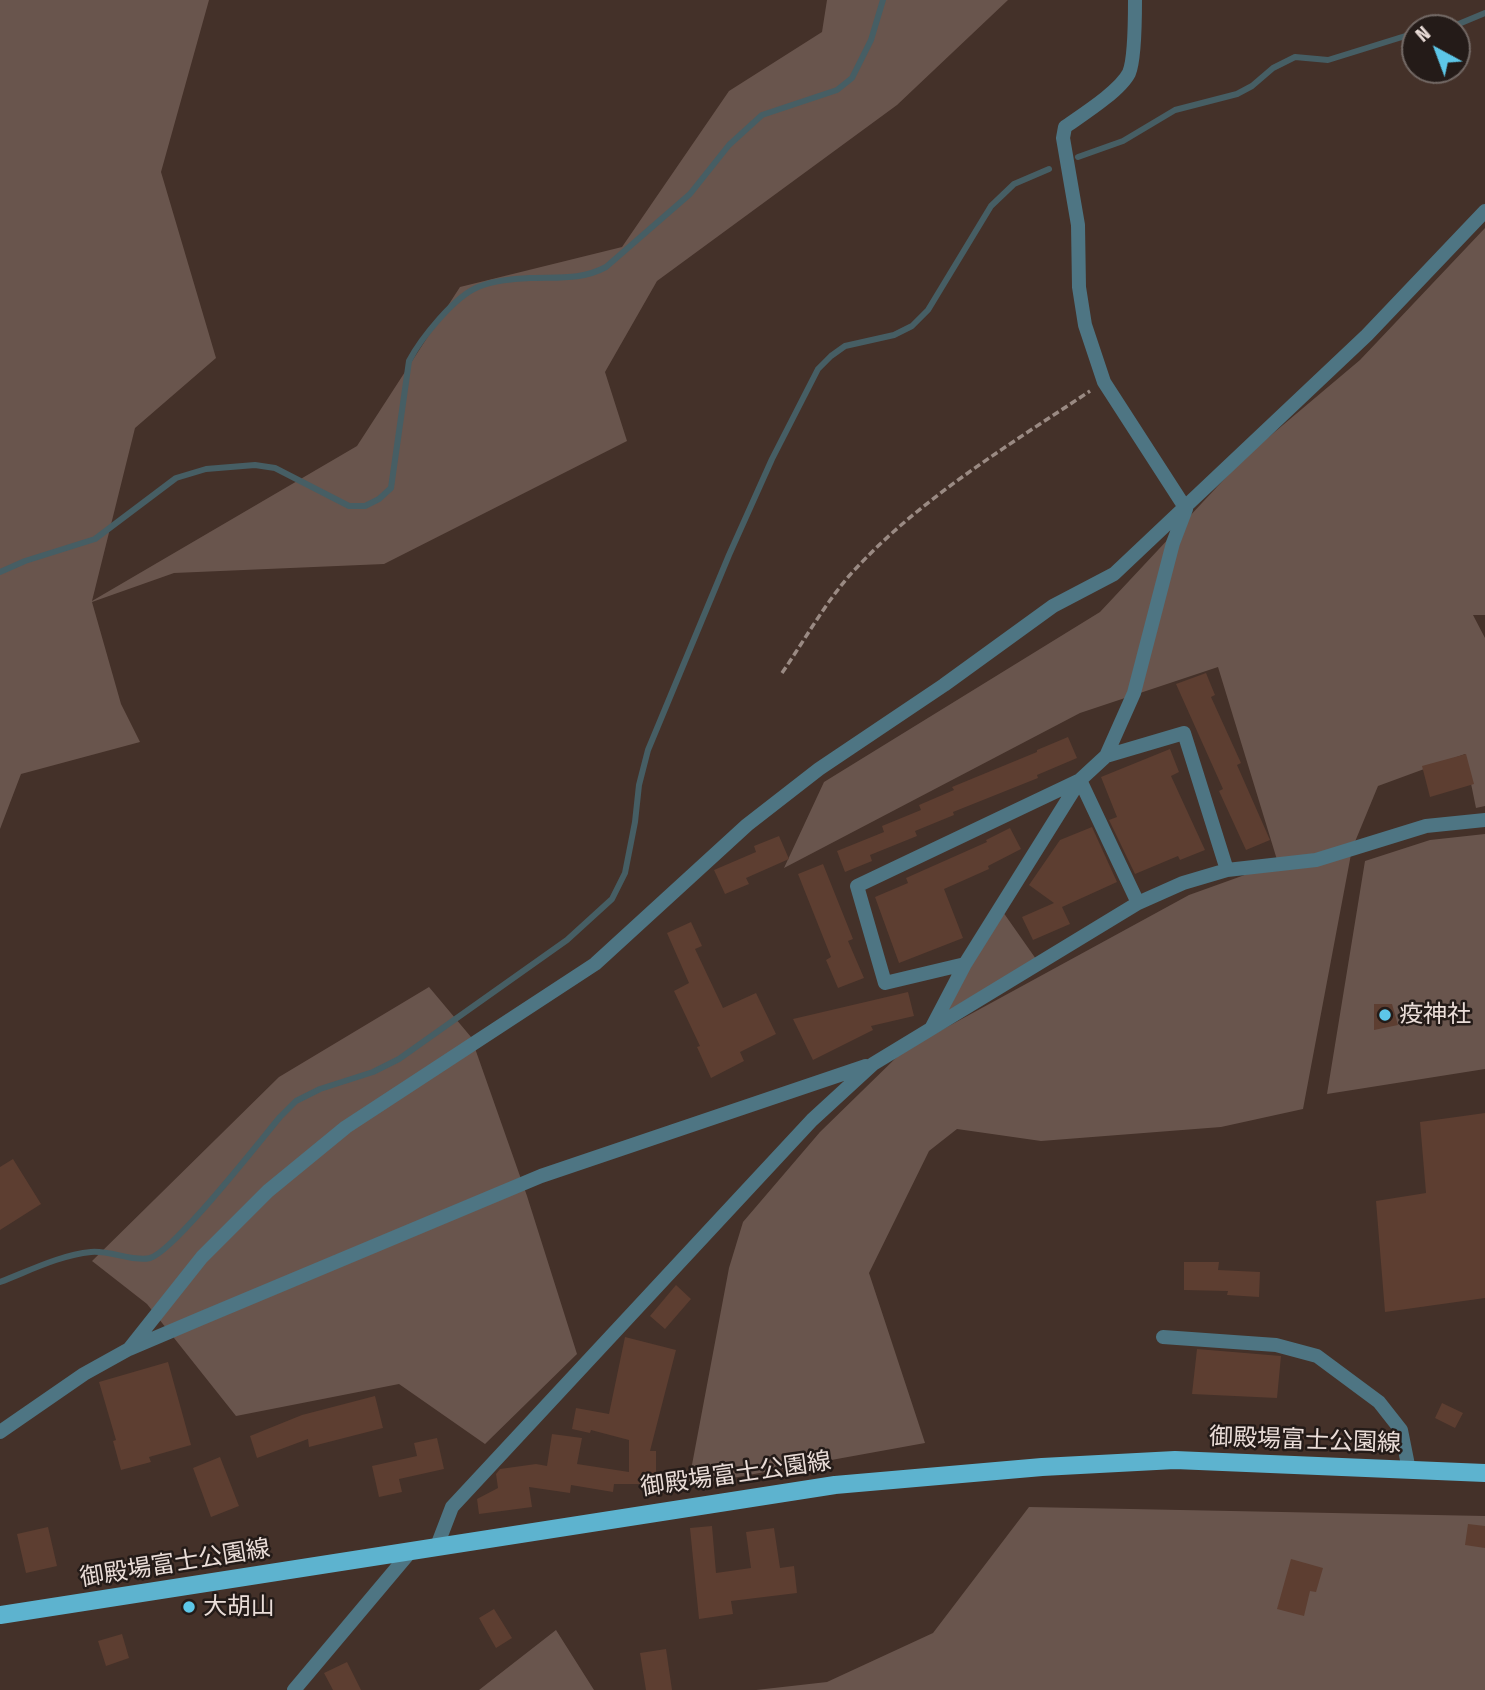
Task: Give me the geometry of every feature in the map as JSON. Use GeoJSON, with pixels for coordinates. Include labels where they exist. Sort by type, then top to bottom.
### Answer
{"type":"FeatureCollection","features":[{"type":"Feature","properties":{"kind":"main road","name":"御殿場富士公園線"},"geometry":{"type":"LineString","coordinates":[[0,1615],[835,1485],[1042,1467],[1175,1460],[1485,1473]]}},
{"type":"Feature","properties":{"kind":"street"},"geometry":{"type":"LineString","coordinates":[[1135,0],[1135,28],[1129,72],[1109,95],[1065,127],[1063,138],[1078,225],[1079,287],[1085,325],[1104,382],[1186,509]]}},
{"type":"Feature","properties":{"kind":"street"},"geometry":{"type":"LineString","coordinates":[[129,1349],[202,1257],[268,1191],[345,1126],[595,964],[747,825],[818,769],[944,685],[1053,606],[1115,575],[1367,335],[1485,211]]}},
{"type":"Feature","properties":{"kind":"street"},"geometry":{"type":"LineString","coordinates":[[932,1028],[964,964],[1080,780],[1105,756],[1134,692],[1173,543],[1186,509]]}},
{"type":"Feature","properties":{"kind":"street"},"geometry":{"type":"LineString","coordinates":[[1105,756],[1184,733],[1227,870]]}},
{"type":"Feature","properties":{"kind":"street"},"geometry":{"type":"LineString","coordinates":[[1080,780],[1138,903]]}},
{"type":"Feature","properties":{"kind":"street"},"geometry":{"type":"LineString","coordinates":[[964,964],[885,984],[857,886],[1080,780]]}},
{"type":"Feature","properties":{"kind":"street"},"geometry":{"type":"LineString","coordinates":[[437,1546],[452,1507],[813,1120],[873,1064],[1138,903],[1182,883],[1227,870],[1316,860],[1426,825],[1485,820]]}},
{"type":"Feature","properties":{"kind":"street"},"geometry":{"type":"LineString","coordinates":[[0,1432],[85,1374],[129,1349],[541,1176],[873,1064]]}},
{"type":"Feature","properties":{"kind":"street"},"geometry":{"type":"LineString","coordinates":[[1163,1337],[1276,1345],[1317,1356],[1379,1402],[1401,1430],[1409,1470]]}},
{"type":"Feature","properties":{"kind":"street"},"geometry":{"type":"LineString","coordinates":[[294,1690],[411,1551]]}},
{"type":"Feature","properties":{"kind":"path"},"geometry":{"type":"LineString","coordinates":[[782,673],[848,577],[885,540],[935,498],[1104,382]]}},
{"type":"Feature","properties":{"kind":"shaded area"},"geometry":{"type":"Polygon","coordinates":[[[0,0],[209,0],[161,172],[216,358],[135,428],[92,601],[357,446],[460,287],[622,247],[729,91],[822,32],[827,0],[1008,0],[897,105],[657,281],[605,372],[627,441],[384,564],[174,573],[92,602],[121,704],[140,742],[21,774],[0,829],[0,0]]]}},
{"type":"Feature","properties":{"kind":"shaded area"},"geometry":{"type":"Polygon","coordinates":[[[1485,228],[1485,615],[1473,615],[1485,638],[1485,806],[1476,808],[1465,754],[1378,786],[1352,849],[1303,1109],[1221,1127],[1041,1141],[957,1129],[929,1151],[869,1273],[925,1443],[688,1486],[729,1268],[743,1222],[820,1132],[903,1051],[1189,895],[1278,863],[1218,667],[1080,713],[784,868],[824,782],[1100,612],[1245,457],[1360,360],[1485,228]]]}},
{"type":"Feature","properties":{"kind":"shaded area"},"geometry":{"type":"Polygon","coordinates":[[[1485,834],[1485,1069],[1327,1094],[1365,861],[1430,840],[1485,834]]]}},
{"type":"Feature","properties":{"kind":"shaded area"},"geometry":{"type":"Polygon","coordinates":[[[1003,912],[1036,959],[942,1017],[969,966],[1003,912]]]}},
{"type":"Feature","properties":{"kind":"shaded area"},"geometry":{"type":"Polygon","coordinates":[[[429,987],[471,1037],[527,1196],[577,1354],[485,1444],[399,1384],[236,1416],[147,1304],[92,1261],[279,1077],[429,987]]]}},
{"type":"Feature","properties":{"kind":"shaded area"},"geometry":{"type":"Polygon","coordinates":[[[1029,1507],[1485,1516],[1485,1690],[756,1690],[827,1682],[933,1633],[1029,1507]]]}},
{"type":"Feature","properties":{"kind":"shaded area"},"geometry":{"type":"Polygon","coordinates":[[[556,1630],[594,1690],[479,1690],[556,1630]]]}},
{"type":"Feature","properties":{"kind":"building"},"geometry":{"type":"Polygon","coordinates":[[[1206,673],[1215,695],[1211,697],[1241,763],[1237,765],[1270,840],[1246,850],[1219,791],[1223,789],[1176,684],[1206,673]]]}},
{"type":"Feature","properties":{"kind":"building"},"geometry":{"type":"Polygon","coordinates":[[[1068,737],[1077,758],[1037,775],[1038,778],[953,812],[954,815],[915,831],[917,836],[870,855],[872,861],[845,872],[837,851],[884,832],[882,826],[921,810],[919,805],[954,790],[952,787],[1068,737]]]}},
{"type":"Feature","properties":{"kind":"building"},"geometry":{"type":"Polygon","coordinates":[[[1170,749],[1179,772],[1171,776],[1205,850],[1180,860],[1178,856],[1135,874],[1109,820],[1117,817],[1101,777],[1170,749]]]}},
{"type":"Feature","properties":{"kind":"building"},"geometry":{"type":"Polygon","coordinates":[[[1466,754],[1474,784],[1430,797],[1422,766],[1466,754]]]}},
{"type":"Feature","properties":{"kind":"building"},"geometry":{"type":"Polygon","coordinates":[[[1092,827],[1117,882],[1062,907],[1070,924],[1033,940],[1022,917],[1054,903],[1029,885],[1060,840],[1092,827]]]}},
{"type":"Feature","properties":{"kind":"building"},"geometry":{"type":"Polygon","coordinates":[[[1010,828],[1021,849],[988,866],[989,869],[944,889],[963,938],[899,963],[875,897],[908,883],[906,878],[987,842],[986,840],[1010,828]]]}},
{"type":"Feature","properties":{"kind":"building"},"geometry":{"type":"Polygon","coordinates":[[[779,836],[789,859],[746,878],[749,884],[725,894],[714,870],[756,852],[754,846],[779,836]]]}},
{"type":"Feature","properties":{"kind":"building"},"geometry":{"type":"Polygon","coordinates":[[[823,864],[853,939],[848,941],[864,978],[838,988],[826,960],[831,957],[798,874],[823,864]]]}},
{"type":"Feature","properties":{"kind":"building"},"geometry":{"type":"Polygon","coordinates":[[[691,922],[702,946],[695,949],[723,1008],[756,993],[776,1034],[740,1052],[744,1061],[711,1078],[697,1047],[700,1046],[674,991],[689,983],[667,933],[691,922]]]}},
{"type":"Feature","properties":{"kind":"building"},"geometry":{"type":"Polygon","coordinates":[[[908,992],[914,1016],[871,1026],[873,1030],[813,1060],[793,1019],[908,992]]]}},
{"type":"Feature","properties":{"kind":"building","name":"疫神社"},"geometry":{"type":"Polygon","coordinates":[[[1374,1004],[1392,1004],[1398,1025],[1374,1030],[1374,1004]]]}},
{"type":"Feature","properties":{"kind":"building"},"geometry":{"type":"Polygon","coordinates":[[[1485,1113],[1485,1298],[1385,1312],[1376,1201],[1426,1193],[1420,1122],[1485,1113]]]}},
{"type":"Feature","properties":{"kind":"building"},"geometry":{"type":"Polygon","coordinates":[[[13,1159],[41,1204],[0,1230],[0,1167],[13,1159]]]}},
{"type":"Feature","properties":{"kind":"building"},"geometry":{"type":"Polygon","coordinates":[[[1184,1262],[1219,1262],[1218,1270],[1260,1272],[1259,1297],[1227,1295],[1228,1291],[1184,1290],[1184,1262]]]}},
{"type":"Feature","properties":{"kind":"building"},"geometry":{"type":"Polygon","coordinates":[[[676,1285],[691,1299],[665,1329],[650,1316],[676,1285]]]}},
{"type":"Feature","properties":{"kind":"building"},"geometry":{"type":"Polygon","coordinates":[[[625,1337],[676,1350],[650,1451],[656,1451],[656,1484],[614,1484],[613,1492],[571,1485],[570,1493],[529,1487],[532,1507],[479,1514],[477,1499],[498,1488],[496,1474],[500,1469],[536,1464],[547,1466],[552,1434],[582,1438],[577,1464],[629,1472],[629,1440],[591,1430],[590,1433],[572,1429],[576,1408],[609,1414],[625,1337]]]}},
{"type":"Feature","properties":{"kind":"building"},"geometry":{"type":"Polygon","coordinates":[[[1197,1349],[1281,1356],[1277,1398],[1192,1394],[1197,1349]]]}},
{"type":"Feature","properties":{"kind":"building"},"geometry":{"type":"Polygon","coordinates":[[[168,1362],[191,1445],[149,1457],[151,1462],[121,1470],[113,1441],[116,1440],[99,1382],[168,1362]]]}},
{"type":"Feature","properties":{"kind":"building"},"geometry":{"type":"Polygon","coordinates":[[[375,1396],[383,1428],[309,1447],[308,1439],[257,1458],[250,1436],[302,1415],[375,1396]]]}},
{"type":"Feature","properties":{"kind":"building"},"geometry":{"type":"Polygon","coordinates":[[[1442,1403],[1463,1413],[1455,1428],[1435,1418],[1442,1403]]]}},
{"type":"Feature","properties":{"kind":"building"},"geometry":{"type":"Polygon","coordinates":[[[437,1438],[444,1469],[399,1479],[402,1492],[379,1497],[372,1466],[417,1456],[414,1443],[437,1438]]]}},
{"type":"Feature","properties":{"kind":"building"},"geometry":{"type":"Polygon","coordinates":[[[220,1457],[239,1506],[211,1517],[193,1468],[220,1457]]]}},
{"type":"Feature","properties":{"kind":"building"},"geometry":{"type":"Polygon","coordinates":[[[1468,1524],[1485,1526],[1485,1548],[1465,1545],[1468,1524]]]}},
{"type":"Feature","properties":{"kind":"building"},"geometry":{"type":"Polygon","coordinates":[[[712,1526],[716,1573],[751,1568],[746,1532],[774,1528],[780,1568],[794,1566],[797,1593],[731,1601],[733,1614],[699,1619],[690,1528],[712,1526]]]}},
{"type":"Feature","properties":{"kind":"building"},"geometry":{"type":"Polygon","coordinates":[[[48,1527],[57,1566],[26,1573],[17,1534],[48,1527]]]}},
{"type":"Feature","properties":{"kind":"building"},"geometry":{"type":"Polygon","coordinates":[[[1291,1559],[1323,1568],[1316,1592],[1310,1591],[1304,1616],[1277,1609],[1291,1559]]]}},
{"type":"Feature","properties":{"kind":"building"},"geometry":{"type":"Polygon","coordinates":[[[494,1609],[512,1638],[496,1648],[479,1618],[494,1609]]]}},
{"type":"Feature","properties":{"kind":"building"},"geometry":{"type":"Polygon","coordinates":[[[122,1634],[129,1658],[106,1666],[98,1641],[122,1634]]]}},
{"type":"Feature","properties":{"kind":"building"},"geometry":{"type":"Polygon","coordinates":[[[666,1649],[672,1690],[646,1690],[640,1653],[666,1649]]]}},
{"type":"Feature","properties":{"kind":"building"},"geometry":{"type":"Polygon","coordinates":[[[347,1662],[361,1690],[333,1690],[324,1673],[347,1662]]]}},
{"type":"Feature","properties":{"kind":"waterway"},"geometry":{"type":"LineString","coordinates":[[0,572],[25,561],[95,539],[176,478],[206,469],[255,465],[275,468],[349,506],[365,506],[379,499],[391,488],[409,361],[421,341],[449,309],[469,292],[491,283],[579,276],[606,267],[690,194],[729,145],[762,115],[837,90],[852,78],[871,40],[883,0]]}},
{"type":"Feature","properties":{"kind":"waterway"},"geometry":{"type":"LineString","coordinates":[[1471,19],[1485,13]]}},
{"type":"Feature","properties":{"kind":"waterway"},"geometry":{"type":"LineString","coordinates":[[1078,157],[1123,141],[1175,110],[1237,94],[1252,86],[1273,68],[1295,57],[1328,60],[1401,37]]}},
{"type":"Feature","properties":{"kind":"waterway"},"geometry":{"type":"LineString","coordinates":[[0,1282],[68,1256],[98,1252],[144,1259],[162,1251],[196,1217],[296,1101],[320,1089],[373,1072],[399,1059],[567,940],[612,899],[625,873],[639,785],[648,750],[729,555],[772,459],[818,369],[845,346],[894,335],[912,326],[928,310],[991,206],[1014,184],[1049,169]]}},
{"type":"Feature","properties":{"kind":"place","name":"疫神社"},"geometry":{"type":"Point","coordinates":[1385,1015]}},
{"type":"Feature","properties":{"kind":"place","name":"大胡山"},"geometry":{"type":"Point","coordinates":[189,1607]}}]}
